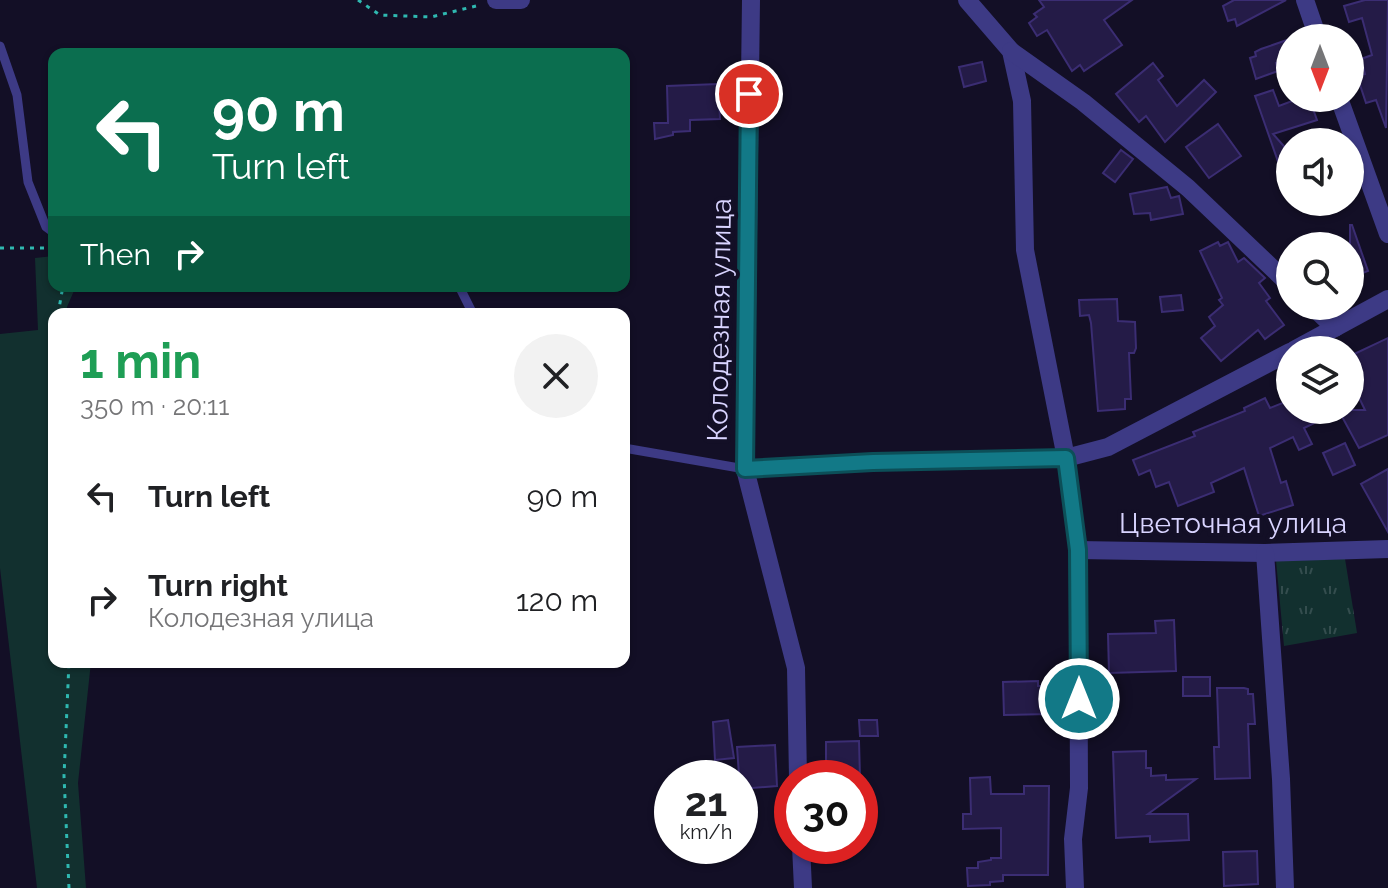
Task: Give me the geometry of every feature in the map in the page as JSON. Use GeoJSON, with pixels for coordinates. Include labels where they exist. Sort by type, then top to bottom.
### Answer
{"type":"FeatureCollection","features":[{"type":"Feature","properties":{"kind":"street"},"geometry":{"type":"LineString","coordinates":[[497,0],[521,0]]}},
{"type":"Feature","properties":{"kind":"street","name":"Колодезная улица"},"geometry":{"type":"LineString","coordinates":[[751,0],[745,469],[796,668],[798,760]]}},
{"type":"Feature","properties":{"kind":"street"},"geometry":{"type":"LineString","coordinates":[[967,0],[1011,51],[1083,102],[1188,188],[1276,272]]}},
{"type":"Feature","properties":{"kind":"street"},"geometry":{"type":"LineString","coordinates":[[1305,0],[1313,24]]}},
{"type":"Feature","properties":{"kind":"street"},"geometry":{"type":"LineString","coordinates":[[1011,51],[1022,101],[1025,250],[1066,458],[1078,550],[1079,788],[1073,839],[1075,888]]}},
{"type":"Feature","properties":{"kind":"street"},"geometry":{"type":"LineString","coordinates":[[1344,112],[1388,234]]}},
{"type":"Feature","properties":{"kind":"street"},"geometry":{"type":"LineString","coordinates":[[1320,336],[1388,299]]}},
{"type":"Feature","properties":{"kind":"street"},"geometry":{"type":"LineString","coordinates":[[1327,320],[1335,328]]}},
{"type":"Feature","properties":{"kind":"street"},"geometry":{"type":"LineString","coordinates":[[1066,458],[1108,447],[1276,359]]}},
{"type":"Feature","properties":{"kind":"street","name":"Цветочная улица"},"geometry":{"type":"LineString","coordinates":[[1078,550],[1265,553],[1388,549]]}},
{"type":"Feature","properties":{"kind":"street"},"geometry":{"type":"LineString","coordinates":[[1265,553],[1281,779],[1285,888]]}},
{"type":"Feature","properties":{"kind":"street"},"geometry":{"type":"LineString","coordinates":[[802,864],[803,888]]}},
{"type":"Feature","properties":{"kind":"lane"},"geometry":{"type":"LineString","coordinates":[[0,46],[17,95],[28,182],[48,228]]}},
{"type":"Feature","properties":{"kind":"lane"},"geometry":{"type":"LineString","coordinates":[[630,449],[745,469],[873,462],[1066,458]]}},
{"type":"Feature","properties":{"kind":"path"},"geometry":{"type":"LineString","coordinates":[[358,0],[380,15],[431,17],[497,0]]}},
{"type":"Feature","properties":{"kind":"path"},"geometry":{"type":"LineString","coordinates":[[0,248],[48,248]]}},
{"type":"Feature","properties":{"kind":"path"},"geometry":{"type":"LineString","coordinates":[[69,668],[64,776],[69,888]]}},
{"type":"Feature","properties":{"kind":"green space"},"geometry":{"type":"Polygon","coordinates":[[[48,257],[48,292],[73,292],[67,308],[48,308],[48,668],[90,668],[78,783],[86,888],[37,888],[0,568],[0,334],[38,330],[35,258],[48,257]]]}},
{"type":"Feature","properties":{"kind":"green space"},"geometry":{"type":"Polygon","coordinates":[[[1345,559],[1357,633],[1284,646],[1276,560],[1345,559]]]}},
{"type":"Feature","properties":{"kind":"building"},"geometry":{"type":"Polygon","coordinates":[[[1039,0],[1132,0],[1104,20],[1122,45],[1084,71],[1080,65],[1072,71],[1047,30],[1037,36],[1029,23],[1037,17],[1034,14],[1044,7],[1039,0]]]}},
{"type":"Feature","properties":{"kind":"building"},"geometry":{"type":"Polygon","coordinates":[[[1234,0],[1286,0],[1237,26],[1235,19],[1228,21],[1223,6],[1234,0]]]}},
{"type":"Feature","properties":{"kind":"building"},"geometry":{"type":"Polygon","coordinates":[[[1365,0],[1388,0],[1386,128],[1376,100],[1366,103],[1364,97],[1364,58],[1372,55],[1362,18],[1349,22],[1344,6],[1365,0]]]}},
{"type":"Feature","properties":{"kind":"building"},"geometry":{"type":"Polygon","coordinates":[[[1276,44],[1276,72],[1256,79],[1250,58],[1261,49],[1276,44]]]}},
{"type":"Feature","properties":{"kind":"building"},"geometry":{"type":"Polygon","coordinates":[[[982,62],[986,81],[964,87],[959,67],[982,62]]]}},
{"type":"Feature","properties":{"kind":"building"},"geometry":{"type":"Polygon","coordinates":[[[1153,63],[1163,76],[1158,80],[1177,106],[1204,80],[1216,92],[1165,142],[1146,116],[1139,122],[1116,94],[1153,63]]]}},
{"type":"Feature","properties":{"kind":"building"},"geometry":{"type":"Polygon","coordinates":[[[718,84],[720,119],[690,120],[690,131],[673,132],[673,135],[655,139],[654,123],[668,123],[667,86],[718,84]]]}},
{"type":"Feature","properties":{"kind":"building"},"geometry":{"type":"Polygon","coordinates":[[[1273,90],[1276,112],[1314,112],[1317,120],[1292,128],[1276,128],[1273,134],[1276,137],[1276,156],[1255,96],[1273,90]]]}},
{"type":"Feature","properties":{"kind":"building"},"geometry":{"type":"Polygon","coordinates":[[[1218,124],[1241,156],[1209,178],[1186,147],[1218,124]]]}},
{"type":"Feature","properties":{"kind":"building"},"geometry":{"type":"Polygon","coordinates":[[[1121,150],[1133,159],[1115,182],[1103,173],[1121,150]]]}},
{"type":"Feature","properties":{"kind":"building"},"geometry":{"type":"Polygon","coordinates":[[[1167,187],[1171,198],[1179,196],[1183,214],[1151,220],[1150,213],[1134,214],[1130,194],[1167,187]]]}},
{"type":"Feature","properties":{"kind":"building"},"geometry":{"type":"Polygon","coordinates":[[[1218,242],[1220,246],[1228,242],[1238,262],[1244,258],[1265,278],[1259,283],[1270,298],[1266,301],[1276,314],[1276,320],[1284,325],[1265,339],[1258,330],[1221,361],[1201,338],[1215,326],[1209,317],[1223,305],[1200,251],[1218,242]]]}},
{"type":"Feature","properties":{"kind":"building"},"geometry":{"type":"Polygon","coordinates":[[[1181,295],[1183,310],[1162,312],[1160,297],[1181,295]]]}},
{"type":"Feature","properties":{"kind":"building"},"geometry":{"type":"Polygon","coordinates":[[[1117,299],[1118,321],[1135,322],[1136,348],[1134,353],[1129,353],[1131,399],[1125,399],[1125,409],[1098,411],[1091,323],[1089,315],[1080,316],[1079,300],[1117,299]]]}},
{"type":"Feature","properties":{"kind":"building"},"geometry":{"type":"Polygon","coordinates":[[[1388,338],[1388,435],[1359,448],[1346,424],[1364,424],[1364,349],[1388,338]]]}},
{"type":"Feature","properties":{"kind":"building"},"geometry":{"type":"Polygon","coordinates":[[[1265,398],[1270,408],[1276,406],[1276,424],[1312,424],[1304,428],[1312,444],[1299,450],[1293,437],[1270,448],[1281,483],[1286,481],[1293,505],[1259,516],[1244,468],[1211,483],[1214,492],[1178,506],[1169,482],[1156,487],[1150,470],[1139,475],[1133,460],[1195,436],[1193,432],[1245,411],[1244,408],[1265,398]]]}},
{"type":"Feature","properties":{"kind":"building"},"geometry":{"type":"Polygon","coordinates":[[[1345,443],[1355,465],[1333,475],[1323,453],[1345,443]]]}},
{"type":"Feature","properties":{"kind":"building"},"geometry":{"type":"Polygon","coordinates":[[[1388,469],[1388,532],[1361,484],[1388,469]]]}},
{"type":"Feature","properties":{"kind":"building"},"geometry":{"type":"Polygon","coordinates":[[[1174,620],[1176,671],[1109,673],[1108,634],[1156,633],[1155,621],[1174,620]]]}},
{"type":"Feature","properties":{"kind":"building"},"geometry":{"type":"Polygon","coordinates":[[[1183,677],[1210,677],[1210,696],[1183,696],[1183,677]]]}},
{"type":"Feature","properties":{"kind":"building"},"geometry":{"type":"Polygon","coordinates":[[[1038,681],[1038,686],[1048,686],[1049,714],[1004,715],[1003,682],[1038,681]]]}},
{"type":"Feature","properties":{"kind":"building"},"geometry":{"type":"Polygon","coordinates":[[[1217,688],[1244,688],[1248,689],[1248,694],[1253,694],[1255,724],[1248,724],[1250,778],[1215,779],[1214,747],[1219,747],[1217,688]]]}},
{"type":"Feature","properties":{"kind":"building"},"geometry":{"type":"Polygon","coordinates":[[[728,720],[734,758],[715,760],[713,722],[728,720]]]}},
{"type":"Feature","properties":{"kind":"building"},"geometry":{"type":"Polygon","coordinates":[[[859,720],[877,720],[878,736],[860,736],[859,720]]]}},
{"type":"Feature","properties":{"kind":"building"},"geometry":{"type":"Polygon","coordinates":[[[859,741],[860,760],[826,760],[826,742],[859,741]]]}},
{"type":"Feature","properties":{"kind":"building"},"geometry":{"type":"Polygon","coordinates":[[[775,745],[774,786],[758,788],[758,760],[738,760],[737,747],[775,745]]]}},
{"type":"Feature","properties":{"kind":"building"},"geometry":{"type":"Polygon","coordinates":[[[1146,751],[1146,768],[1151,768],[1151,776],[1166,775],[1166,780],[1196,779],[1148,814],[1188,814],[1189,840],[1150,842],[1150,836],[1116,838],[1113,752],[1146,751]]]}},
{"type":"Feature","properties":{"kind":"building"},"geometry":{"type":"Polygon","coordinates":[[[990,777],[991,794],[1024,794],[1024,786],[1049,786],[1048,875],[1003,875],[1003,881],[968,886],[967,868],[978,868],[978,862],[1001,858],[1001,828],[963,829],[963,814],[971,814],[970,778],[990,777]]]}},
{"type":"Feature","properties":{"kind":"building"},"geometry":{"type":"Polygon","coordinates":[[[1257,851],[1258,884],[1224,886],[1223,852],[1257,851]]]}},
{"type":"Feature","properties":{"kind":"route"},"geometry":{"type":"LineString","coordinates":[[749,94],[745,469],[873,462],[1066,458],[1078,550],[1079,699]]}}]}
